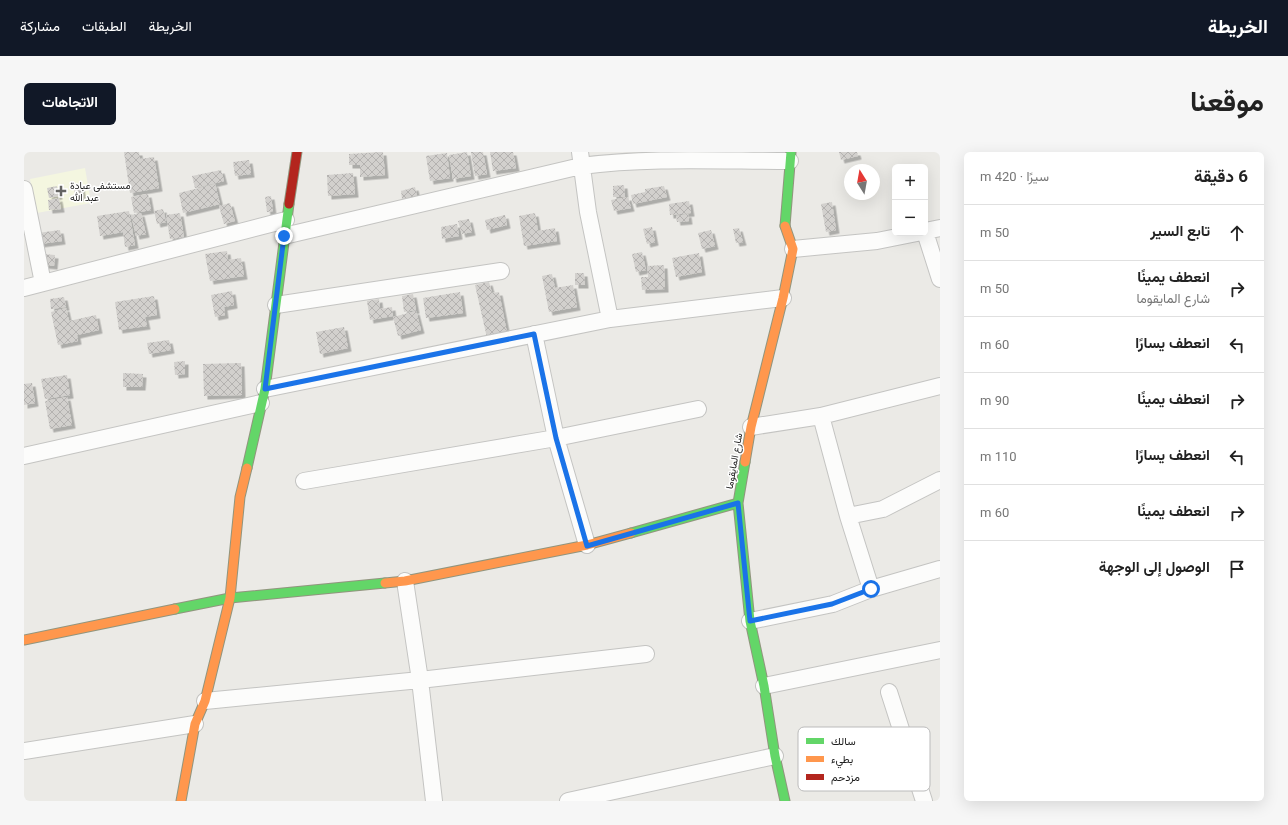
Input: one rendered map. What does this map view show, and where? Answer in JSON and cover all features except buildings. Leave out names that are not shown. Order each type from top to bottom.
[{"type":"street","points":[[181,801],[196,724],[205,701],[230,598],[240,496],[263,396],[286,220],[298,152]]},
{"type":"street","points":[[284,236],[580,159],[612,162],[791,157],[784,224],[793,249],[877,241],[902,236]]},
{"type":"street","points":[[580,159],[588,212],[610,319]]},
{"type":"street","points":[[24,189],[43,284]]},
{"type":"street","points":[[24,288],[286,220]]},
{"type":"street","points":[[928,231],[940,228]]},
{"type":"street","points":[[926,236],[940,279]]},
{"type":"street","name":"شارع المايقوما","points":[[785,801],[775,756],[764,686],[750,621],[738,503],[751,427],[783,298],[793,249]]},
{"type":"street","points":[[276,305],[502,271]]},
{"type":"street","points":[[24,456],[263,396],[534,334],[610,319],[783,298]]},
{"type":"street","points":[[534,334],[556,438],[587,546]]},
{"type":"street","points":[[751,427],[821,416],[940,386]]},
{"type":"street","points":[[304,481],[556,438],[698,409]]},
{"type":"street","points":[[821,416],[848,516],[871,589]]},
{"type":"street","points":[[848,516],[883,509],[940,480]]},
{"type":"street","points":[[24,640],[230,598],[405,581],[587,546],[738,503]]},
{"type":"street","points":[[750,621],[832,604],[871,589],[940,569]]},
{"type":"street","points":[[405,581],[420,680],[434,801]]},
{"type":"street","points":[[764,686],[940,650]]},
{"type":"street","points":[[205,701],[420,680],[646,654]]},
{"type":"street","points":[[889,692],[900,727]]},
{"type":"street","points":[[24,751],[196,724]]},
{"type":"street","points":[[568,801],[775,756]]},
{"type":"street","points":[[921,791],[924,801]]},
{"type":"shaded area","name":"مستشفى عبادة عبد الله","points":[[85,168],[91,203],[37,213],[30,179]]},
{"type":"traffic: fast","points":[[785,226],[791,152]]},
{"type":"traffic: fast","points":[[247,468],[265,389],[289,204]]},
{"type":"traffic: fast","points":[[745,462],[738,503],[750,621],[764,686],[775,756],[785,801]]},
{"type":"traffic: fast","points":[[631,533],[738,503]]},
{"type":"traffic: fast","points":[[175,609],[230,598],[385,583]]},
{"type":"traffic: slow","points":[[745,462],[751,427],[783,298],[793,249],[785,226]]},
{"type":"traffic: slow","points":[[181,801],[195,724],[205,701],[230,598],[240,497],[247,468]]},
{"type":"traffic: slow","points":[[385,583],[405,581],[587,545],[631,533]]},
{"type":"traffic: slow","points":[[24,640],[175,609]]},
{"type":"traffic: jam","points":[[289,204],[297,152]]},
{"type":"place","name":"مستشفى عبادة عبد الله","points":[[61,191]]},
{"type":"route","points":[[284,236],[265,389],[534,334],[556,438],[587,546],[738,503],[750,621],[832,604],[871,589]]}]
